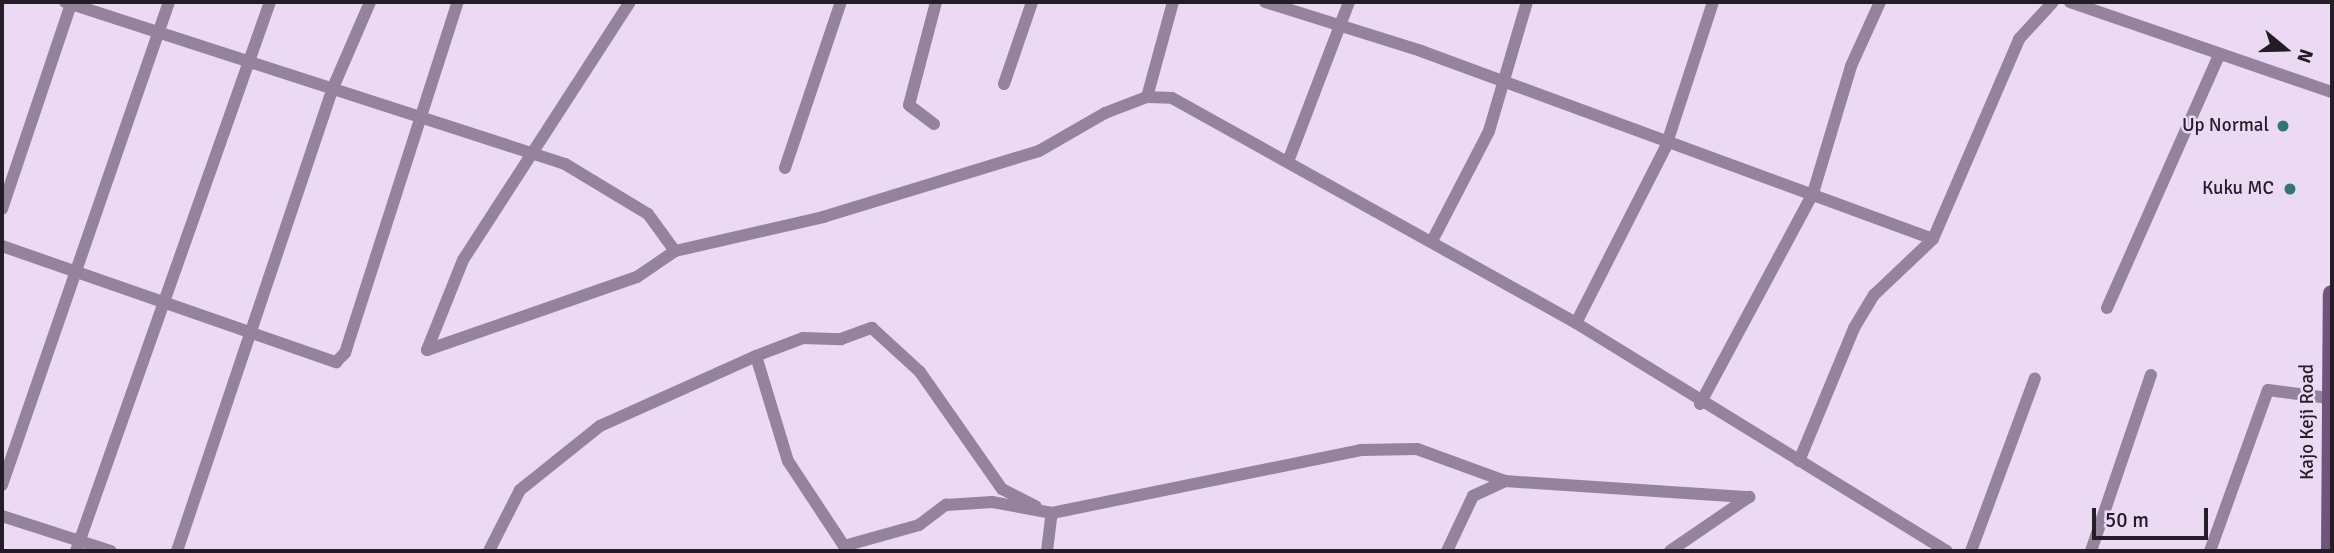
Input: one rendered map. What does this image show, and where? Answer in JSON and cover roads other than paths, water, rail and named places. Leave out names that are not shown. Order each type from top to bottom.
[{"type":"main road","name":"Kajo Keji Road","points":[[2330,551],[2328,398],[2332,294]]},
{"type":"street","points":[[2,485],[169,2]]},
{"type":"street","points":[[78,546],[270,2]]},
{"type":"street","points":[[177,551],[332,90],[370,2]]},
{"type":"street","points":[[2,246],[165,299],[329,362],[340,359],[458,2]]},
{"type":"street","points":[[630,2],[463,260],[427,351],[637,277],[675,251],[823,217],[1039,151],[1147,97],[1191,105],[1289,159],[1576,323],[1700,404],[1947,551]]},
{"type":"street","points":[[785,167],[841,2]]},
{"type":"street","points":[[934,124],[909,106],[936,2]]},
{"type":"street","points":[[1004,84],[1032,2]]},
{"type":"street","points":[[1147,97],[1173,2]]},
{"type":"street","points":[[1265,2],[1502,80],[1666,146],[1813,192],[1933,239]]},
{"type":"street","points":[[1289,159],[1349,2]]},
{"type":"street","points":[[1432,241],[1489,131],[1527,2]]},
{"type":"street","points":[[1576,323],[1666,146],[1713,2]]},
{"type":"street","points":[[1700,404],[1813,192],[1851,66],[1880,2]]},
{"type":"street","points":[[1799,461],[1854,328],[1874,295],[1933,239],[2019,39],[2053,2]]},
{"type":"street","points":[[2070,2],[2332,93]]},
{"type":"street","points":[[2,209],[68,3],[248,64],[422,117],[530,158],[565,164],[622,194],[648,214],[675,251]]},
{"type":"street","points":[[2107,308],[2219,55]]},
{"type":"street","points":[[489,551],[520,490],[600,426],[756,356],[803,338],[841,339],[872,328],[920,372],[1002,489],[1052,513]]},
{"type":"street","points":[[756,356],[788,461],[845,549],[919,525],[946,505],[992,502],[1052,513],[1361,450],[1416,449],[1505,481],[1749,497],[1670,551]]},
{"type":"street","points":[[2091,551],[2151,375]]},
{"type":"street","points":[[1971,551],[2035,378]]},
{"type":"street","points":[[2210,551],[2269,390],[2328,398]]},
{"type":"street","points":[[1447,551],[1473,496],[1505,481]]},
{"type":"street","points":[[1047,551],[1052,513]]},
{"type":"street","points":[[2,516],[78,546],[111,551]]},
{"type":"place","name":"Up Normal","points":[[2283,126]]},
{"type":"place","name":"Kuku MC","points":[[2290,189]]}]
